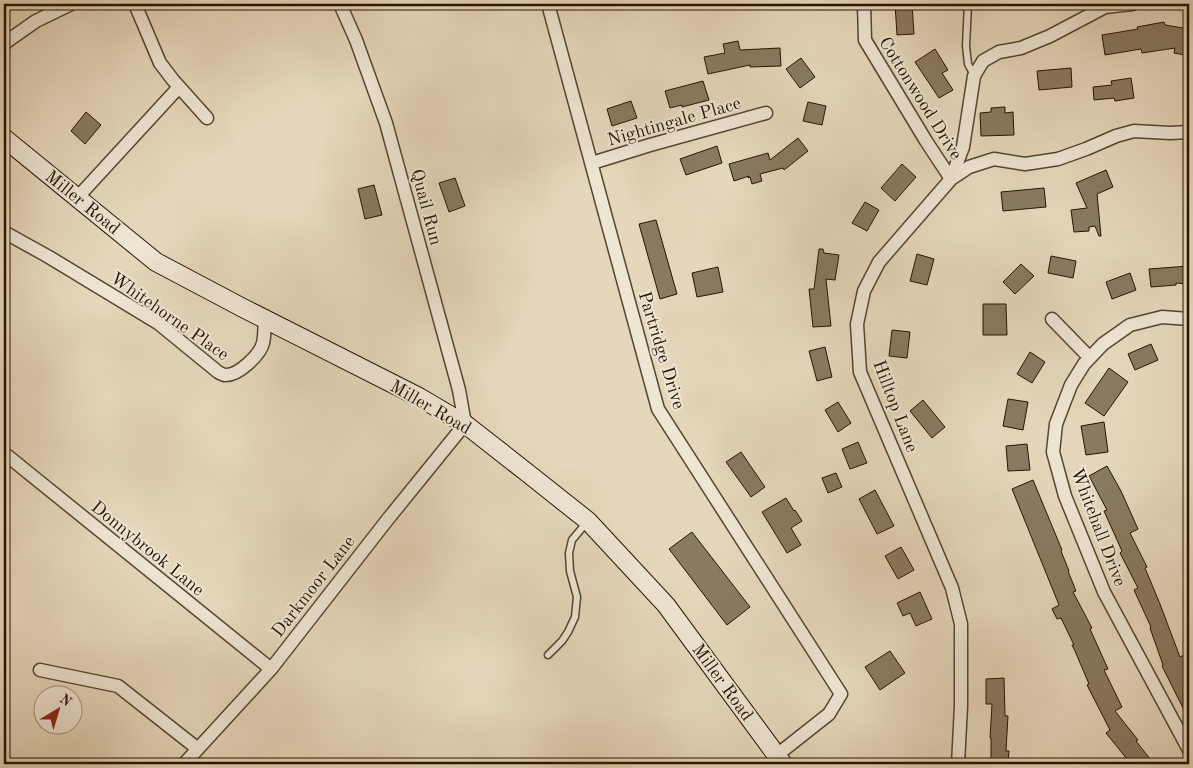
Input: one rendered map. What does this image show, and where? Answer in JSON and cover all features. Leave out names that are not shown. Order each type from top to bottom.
[{"type":"street","points":[[4,45],[36,21],[71,4]]},
{"type":"street","points":[[135,4],[160,63],[207,118]]},
{"type":"street","name":"Quail Run","points":[[340,4],[356,40],[386,123],[459,390],[465,424]]},
{"type":"street","name":"Partridge Drive","points":[[548,4],[658,410],[841,694],[829,714],[780,760]]},
{"type":"street","name":"Cottonwood Drive","points":[[864,4],[865,40],[951,179]]},
{"type":"street","points":[[951,179],[963,147],[974,76],[983,61],[999,52],[1021,48],[1050,36],[1105,7],[1132,4]]},
{"type":"street","points":[[77,198],[179,87]]},
{"type":"street","name":"Nightingale Place","points":[[592,163],[766,113]]},
{"type":"street","name":"Hilltop Lane","points":[[958,764],[962,706],[961,624],[952,588],[860,372],[857,324],[864,291],[879,262],[951,179],[969,167],[994,159],[1025,164],[1058,159],[1116,136],[1134,131],[1189,132]]},
{"type":"street","name":"Miller Road","points":[[4,138],[156,262],[411,393],[465,424],[525,470],[588,522],[666,605],[780,760]]},
{"type":"street","name":"Whitehorne Place","points":[[4,232],[49,256],[158,323],[218,372],[226,375],[240,370],[254,358],[263,344],[266,319]]},
{"type":"street","name":"Whitehall Drive","points":[[1189,319],[1162,317],[1130,325],[1102,344],[1084,364],[1071,384],[1056,424],[1053,452],[1065,496],[1104,592],[1189,750]]},
{"type":"street","points":[[1052,319],[1090,358]]},
{"type":"street","name":"Darkmoor Lane","points":[[184,764],[271,669],[465,424]]},
{"type":"street","name":"Donnybrook Lane","points":[[4,454],[271,669]]},
{"type":"street","points":[[40,670],[118,686],[198,749]]},
{"type":"lane","points":[[968,4],[966,46],[968,64],[974,76]]},
{"type":"lane","points":[[548,655],[562,641],[575,617],[577,597],[570,571],[570,553],[572,540],[588,522]]},
{"type":"building","points":[[895,4],[912,4],[914,34],[897,35]]},
{"type":"building","points":[[1164,22],[1165,25],[1189,29],[1189,47],[1187,47],[1185,55],[1174,53],[1175,48],[1142,53],[1141,49],[1105,55],[1102,35],[1138,29],[1137,27]]},
{"type":"building","points":[[738,41],[740,50],[780,48],[781,66],[750,67],[750,65],[708,74],[704,57],[725,53],[723,44]]},
{"type":"building","points":[[935,49],[948,70],[942,73],[953,90],[939,98],[915,62]]},
{"type":"building","points":[[801,58],[815,77],[800,88],[786,69]]},
{"type":"building","points":[[1071,68],[1072,87],[1039,90],[1037,71]]},
{"type":"building","points":[[1131,78],[1134,98],[1115,101],[1114,98],[1094,100],[1093,87],[1112,85],[1111,81]]},
{"type":"building","points":[[703,81],[709,100],[670,108],[665,91]]},
{"type":"building","points":[[631,101],[637,118],[612,126],[607,109]]},
{"type":"building","points":[[808,102],[826,106],[822,125],[803,121]]},
{"type":"building","points":[[1005,107],[1005,113],[1013,112],[1014,135],[981,136],[980,113],[991,112],[991,108]]},
{"type":"building","points":[[86,112],[101,125],[85,144],[71,131]]},
{"type":"building","points":[[798,138],[808,151],[784,170],[783,168],[760,174],[762,181],[752,184],[750,177],[748,178],[749,176],[734,181],[729,164],[768,153],[770,160]]},
{"type":"building","points":[[717,146],[722,163],[686,175],[680,159]]},
{"type":"building","points":[[902,164],[916,177],[895,201],[881,188]]},
{"type":"building","points":[[1106,170],[1113,187],[1097,194],[1101,236],[1099,236],[1095,226],[1089,227],[1089,231],[1074,232],[1071,210],[1087,208],[1076,183]]},
{"type":"building","points":[[455,178],[465,206],[449,212],[439,183]]},
{"type":"building","points":[[374,185],[382,215],[365,219],[358,189]]},
{"type":"building","points":[[1044,188],[1046,207],[1003,211],[1001,192]]},
{"type":"building","points":[[865,202],[879,210],[867,231],[852,223]]},
{"type":"building","points":[[656,220],[677,294],[660,299],[639,224]]},
{"type":"building","points":[[819,249],[823,249],[824,253],[839,255],[835,280],[826,279],[831,326],[813,327],[809,289],[814,289]]},
{"type":"building","points":[[917,254],[934,259],[927,285],[910,281]]},
{"type":"building","points":[[1051,256],[1076,261],[1073,278],[1048,273]]},
{"type":"building","points":[[1021,264],[1034,276],[1015,294],[1003,282]]},
{"type":"building","points":[[1189,266],[1189,284],[1176,283],[1176,285],[1151,287],[1149,269]]},
{"type":"building","points":[[718,267],[723,292],[697,297],[692,273]]},
{"type":"building","points":[[1130,273],[1136,290],[1112,299],[1106,282]]},
{"type":"building","points":[[983,304],[1006,304],[1007,335],[983,335]]},
{"type":"building","points":[[892,330],[910,332],[907,358],[889,356]]},
{"type":"building","points":[[1151,344],[1158,360],[1135,370],[1128,354]]},
{"type":"building","points":[[825,347],[832,377],[817,381],[809,351]]},
{"type":"building","points":[[1030,352],[1045,362],[1032,383],[1017,374]]},
{"type":"building","points":[[1109,368],[1128,382],[1104,416],[1085,403]]},
{"type":"building","points":[[1008,399],[1028,402],[1023,430],[1003,426]]},
{"type":"building","points":[[923,400],[945,427],[932,438],[910,411]]},
{"type":"building","points":[[838,402],[851,423],[838,432],[825,410]]},
{"type":"building","points":[[1104,422],[1108,452],[1086,455],[1081,426]]},
{"type":"building","points":[[858,442],[867,463],[850,469],[842,449]]},
{"type":"building","points":[[1027,444],[1030,470],[1008,471],[1006,446]]},
{"type":"building","points":[[741,452],[765,487],[751,497],[726,462]]},
{"type":"building","points":[[1107,466],[1121,491],[1138,529],[1130,533],[1147,567],[1145,568],[1180,657],[1184,655],[1189,666],[1189,720],[1162,666],[1151,627],[1134,590],[1138,588],[1120,553],[1122,551],[1104,511],[1107,510],[1089,476]]},
{"type":"building","points":[[836,473],[842,487],[828,493],[822,478]]},
{"type":"building","points":[[1033,480],[1062,550],[1076,591],[1073,592],[1092,628],[1090,629],[1108,669],[1104,670],[1122,707],[1115,711],[1154,764],[1131,764],[1106,733],[1110,730],[1087,685],[1089,684],[1072,645],[1074,645],[1061,618],[1057,619],[1052,609],[1059,605],[1012,489]]},
{"type":"building","points":[[875,490],[894,526],[877,534],[859,499]]},
{"type":"building","points":[[786,498],[802,521],[791,528],[801,545],[787,553],[762,512]]},
{"type":"building","points":[[692,532],[750,607],[727,625],[669,549]]},
{"type":"building","points":[[901,547],[914,570],[898,579],[885,556]]},
{"type":"building","points":[[920,592],[932,619],[916,626],[910,613],[903,616],[897,603]]},
{"type":"building","points":[[890,651],[905,673],[880,690],[865,667]]},
{"type":"building","points":[[1004,678],[1005,716],[1008,716],[1006,751],[1009,751],[1008,764],[991,764],[992,704],[986,704],[986,679]]}]
